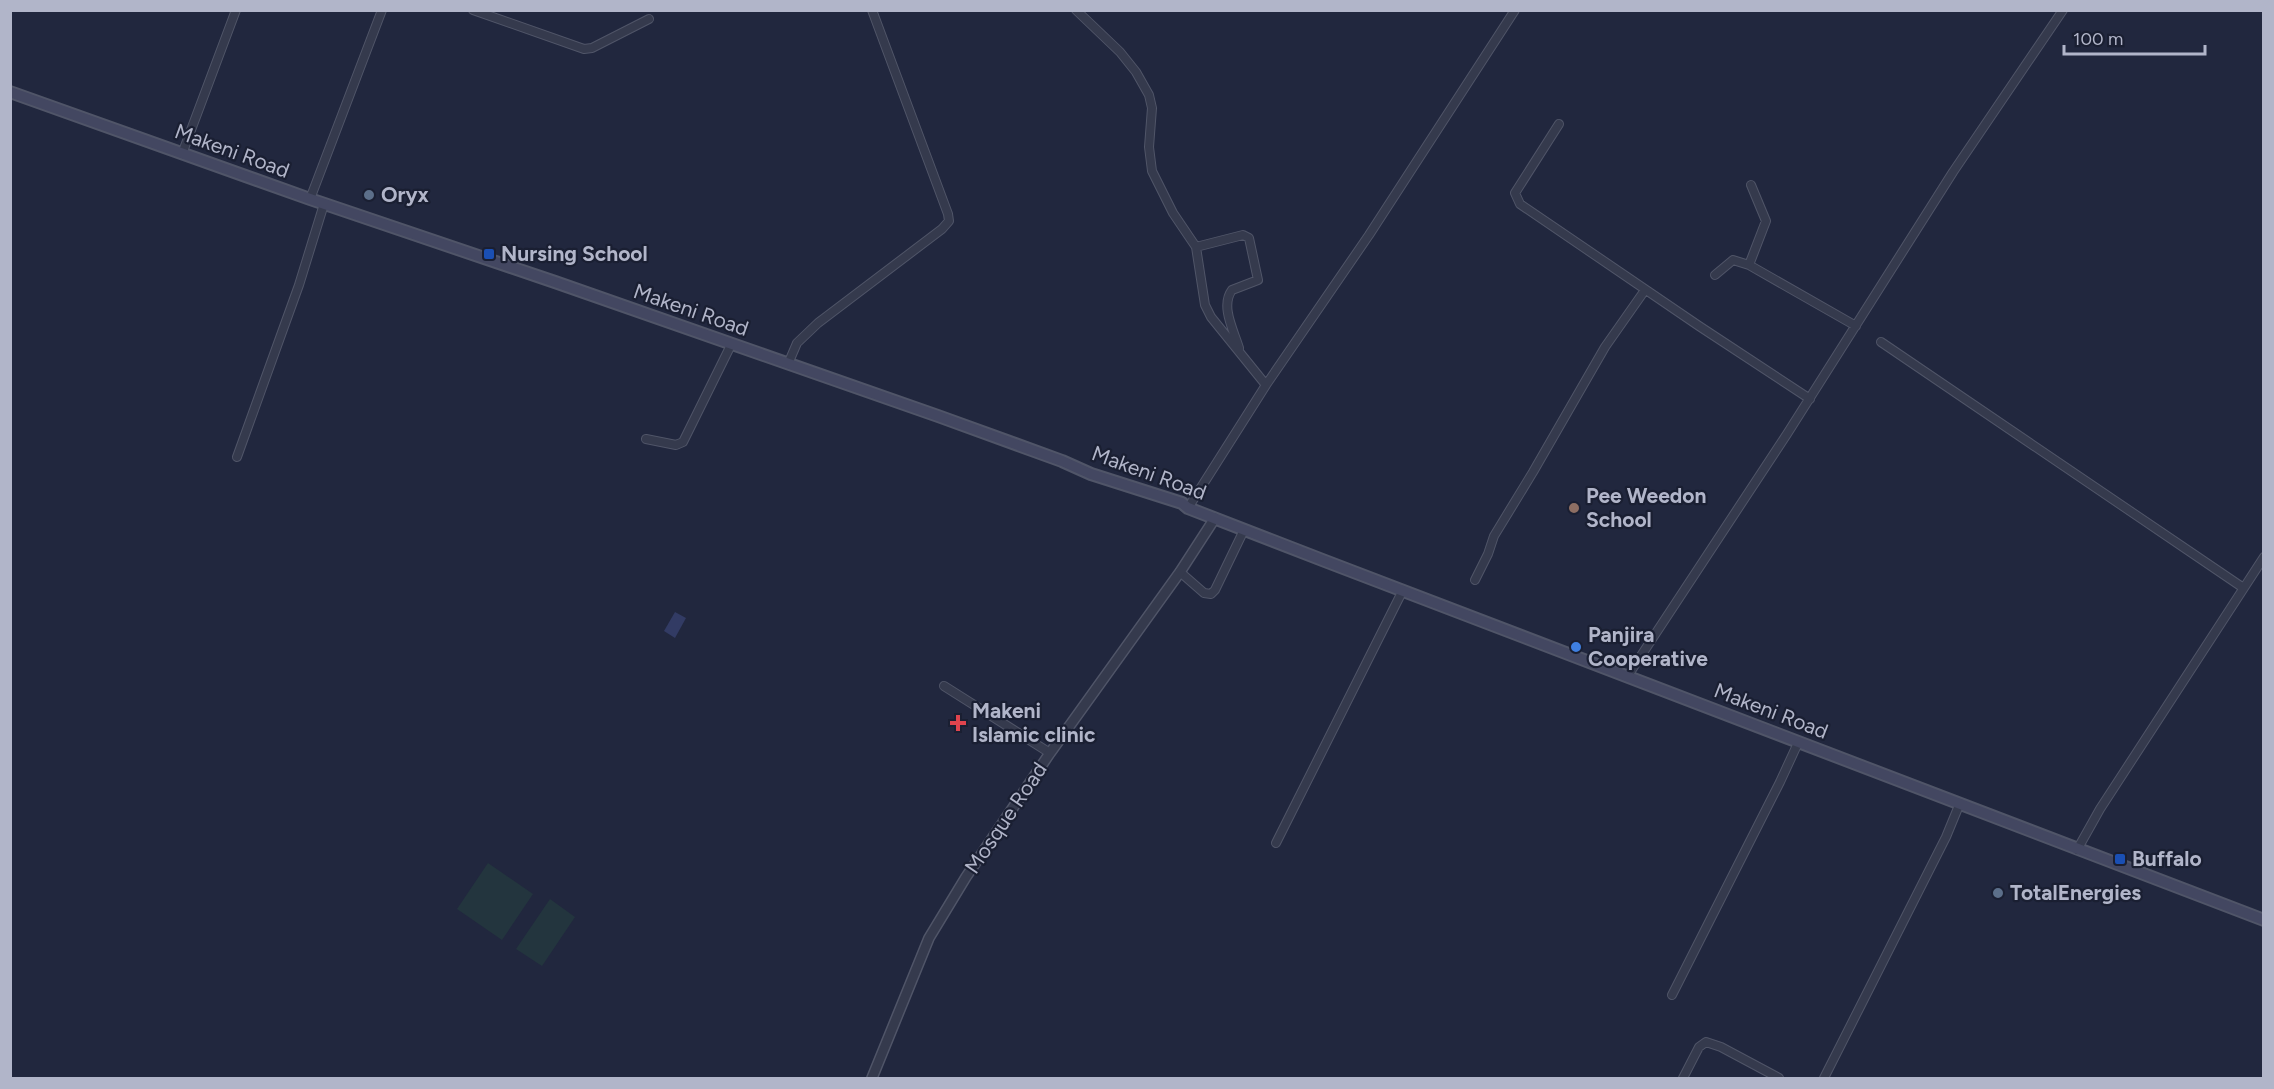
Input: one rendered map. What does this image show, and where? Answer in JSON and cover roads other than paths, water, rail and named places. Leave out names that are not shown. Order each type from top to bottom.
[{"type":"main road","name":"Makeni Road","points":[[10,92],[324,204],[949,420],[1062,461],[1091,474],[1182,503],[1188,508],[1244,530],[2264,920]]},
{"type":"street","points":[[182,154],[236,10]]},
{"type":"street","points":[[310,199],[382,10]]},
{"type":"street","points":[[473,10],[584,48],[592,48],[649,19]]},
{"type":"street","points":[[788,364],[797,343],[818,323],[942,230],[949,221],[872,10]]},
{"type":"street","points":[[1076,10],[1120,52],[1144,83],[1152,108],[1149,147],[1152,171],[1173,213],[1196,247],[1206,305],[1211,317],[1266,385]]},
{"type":"street","points":[[1188,508],[1266,385],[1369,235],[1515,10]]},
{"type":"street","points":[[1627,677],[1810,399],[1953,172],[2063,10]]},
{"type":"street","points":[[1559,124],[1515,193],[1515,198],[1520,204],[1810,399]]},
{"type":"street","points":[[1749,265],[1766,221],[1751,185]]},
{"type":"street","points":[[237,457],[299,285],[324,204]]},
{"type":"street","points":[[1196,247],[1242,235],[1249,238],[1258,280],[1232,290],[1229,293],[1227,309],[1240,352]]},
{"type":"street","points":[[1715,274],[1733,260],[1749,265],[1856,326]]},
{"type":"street","points":[[1475,580],[1494,536],[1605,347],[1645,290]]},
{"type":"street","points":[[1881,342],[2242,587]]},
{"type":"street","points":[[646,439],[676,445],[683,442],[731,345]]},
{"type":"street","name":"Mosque Road","points":[[872,1078],[929,938],[966,877],[1050,753],[1180,572],[1215,518]]},
{"type":"street","points":[[1180,572],[1204,593],[1211,594],[1244,530]]},
{"type":"street","points":[[2077,850],[2100,809],[2242,587],[2264,557]]},
{"type":"street","points":[[1276,843],[1403,590]]},
{"type":"street","points":[[944,686],[1050,753]]},
{"type":"street","points":[[1672,995],[1798,742]]},
{"type":"street","points":[[1824,1078],[1946,837],[1960,803]]},
{"type":"street","points":[[1683,1078],[1699,1047],[1707,1042],[1779,1078]]},
{"type":"water","points":[[675,612],[686,618],[675,638],[664,631]]},
{"type":"place","name":"Oryx","points":[[369,195]]},
{"type":"place","name":"Nursing School","points":[[489,254]]},
{"type":"place","name":"Pee Weedon School","points":[[1574,508]]},
{"type":"place","name":"Panjira Cooperative","points":[[1576,647]]},
{"type":"place","name":"Makeni Islamic clinic","points":[[958,723]]},
{"type":"place","name":"Buffalo","points":[[2120,859]]},
{"type":"place","name":"TotalEnergies","points":[[1998,893]]}]
